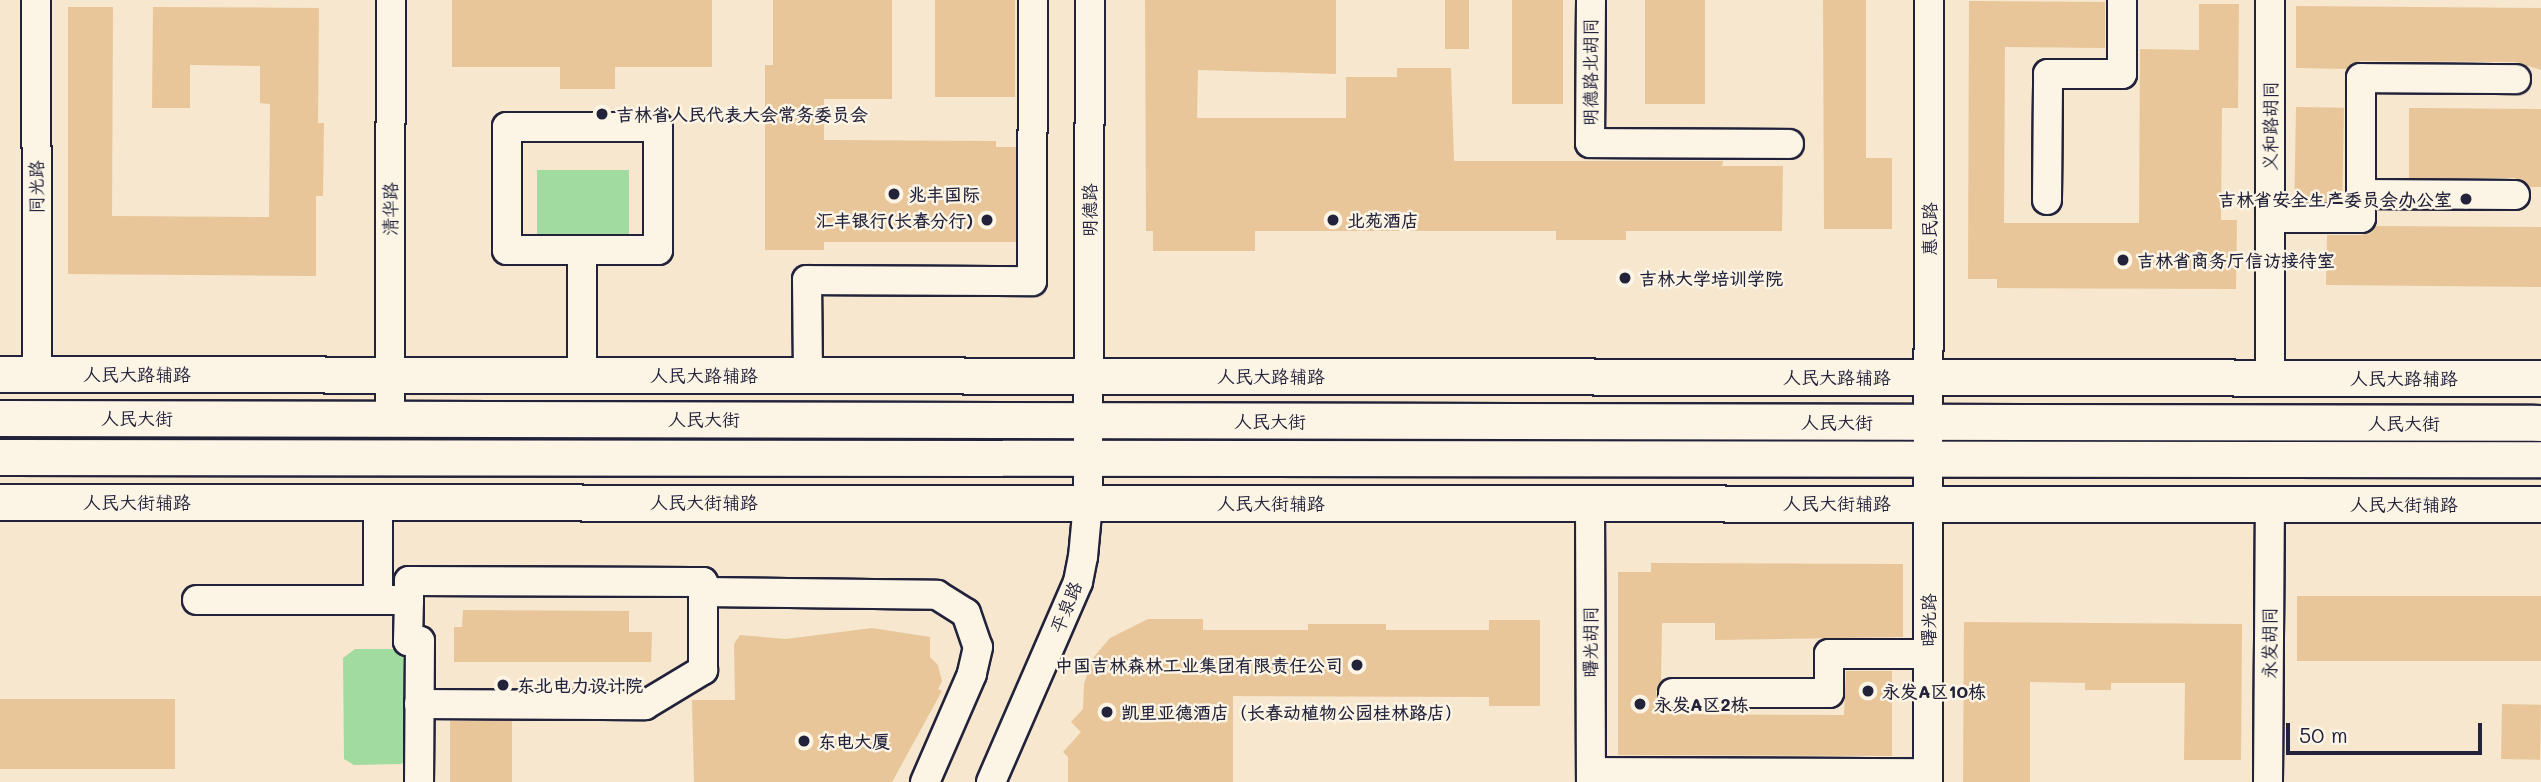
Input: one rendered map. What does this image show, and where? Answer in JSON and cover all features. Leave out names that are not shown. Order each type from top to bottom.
[{"type":"main road","name":"人民大路辅路","points":[[0,374],[2541,378]]},
{"type":"main road","name":"人民大街","points":[[0,418],[2541,423]]},
{"type":"main road","name":"人民大街","points":[[0,457],[2541,459]]},
{"type":"main road","name":"人民大街辅路","points":[[0,502],[2541,504]]},
{"type":"street","name":"同光路","points":[[36,0],[37,374]]},
{"type":"street","name":"清华路","points":[[390,419],[391,0]]},
{"type":"street","points":[[808,375],[807,280],[1032,281],[1033,0]]},
{"type":"street","name":"明德路","points":[[1088,420],[1090,0]]},
{"type":"street","name":"明德路北胡同","points":[[1591,0],[1590,143],[1789,144]]},
{"type":"street","name":"惠民路","points":[[1928,458],[1929,0]]},
{"type":"street","points":[[2047,200],[2048,74],[2122,74],[2122,0]]},
{"type":"street","name":"义和路胡同","points":[[2270,0],[2270,378]]},
{"type":"street","points":[[2270,218],[2361,218],[2361,78],[2516,79]]},
{"type":"street","points":[[507,127],[658,127],[658,250],[582,250],[507,250],[507,127]]},
{"type":"street","points":[[2361,194],[2515,195]]},
{"type":"street","points":[[582,250],[582,374]]},
{"type":"street","name":"平泉路","points":[[990,782],[1078,582],[1088,503],[1088,420]]},
{"type":"street","name":"曙光路","points":[[1928,458],[1928,778]]},
{"type":"street","points":[[378,600],[379,502]]},
{"type":"street","name":"曙光胡同","points":[[1590,503],[1591,777]]},
{"type":"street","name":"永发胡同","points":[[2268,782],[2270,504]]},
{"type":"street","points":[[419,705],[645,705],[703,670],[703,582],[408,581],[408,641],[420,641],[419,705],[419,782]]},
{"type":"street","points":[[703,592],[908,592],[937,595],[958,605],[973,623],[976,659],[925,782]]},
{"type":"street","points":[[197,600],[409,600]]},
{"type":"street","points":[[1673,693],[1829,693],[1829,654],[1928,654]]},
{"type":"street","points":[[1591,777],[1928,778]]},
{"type":"green space","points":[[537,170],[629,170],[629,237],[537,237]]},
{"type":"green space","points":[[355,649],[398,649],[409,655],[406,761],[401,764],[354,765],[344,759],[343,658]]},
{"type":"building","points":[[452,0],[712,0],[712,67],[615,67],[615,89],[560,89],[560,67],[452,67]]},
{"type":"building","name":"兆丰国际","points":[[773,0],[892,0],[892,99],[824,99],[824,140],[996,141],[996,147],[1016,147],[1016,242],[824,242],[824,250],[765,250],[765,65],[773,65]]},
{"type":"building","points":[[935,0],[1015,0],[1015,97],[935,97]]},
{"type":"building","points":[[1145,0],[1336,0],[1336,74],[1198,70],[1197,118],[1346,118],[1346,77],[1397,77],[1397,68],[1451,68],[1454,161],[1723,161],[1722,166],[1783,166],[1782,231],[1626,231],[1626,240],[1556,240],[1556,231],[1255,231],[1255,251],[1153,251],[1153,231],[1146,231]]},
{"type":"building","points":[[1445,0],[1469,0],[1469,49],[1445,49]]},
{"type":"building","points":[[1512,0],[1563,0],[1563,104],[1512,104]]},
{"type":"building","points":[[1645,0],[1705,0],[1705,104],[1645,104]]},
{"type":"building","points":[[1823,0],[1866,0],[1866,158],[1892,158],[1892,229],[1824,229]]},
{"type":"building","points":[[1969,1],[2105,2],[2105,48],[2005,47],[2004,223],[2139,223],[2140,49],[2199,50],[2199,4],[2239,4],[2238,108],[2222,108],[2221,220],[2237,220],[2236,289],[1997,288],[1997,279],[1968,279]]},
{"type":"building","points":[[2296,6],[2541,8],[2541,70],[2516,62],[2361,61],[2348,69],[2296,68]]},
{"type":"building","points":[[68,7],[113,7],[112,216],[269,217],[270,104],[260,103],[260,66],[190,65],[190,108],[152,108],[153,7],[319,8],[318,123],[324,123],[323,196],[316,196],[316,276],[68,274]]},
{"type":"building","points":[[2296,107],[2344,108],[2342,202],[2294,201]]},
{"type":"building","points":[[2409,108],[2541,109],[2541,187],[2530,187],[2515,178],[2409,178]]},
{"type":"building","points":[[2375,226],[2541,227],[2541,287],[2326,285],[2327,235],[2362,235]]},
{"type":"building","points":[[1651,563],[1903,564],[1903,637],[1715,640],[1715,623],[1662,623],[1661,682],[1656,692],[1661,714],[1844,715],[1846,671],[1892,671],[1892,756],[1618,755],[1618,572],[1651,572]]},
{"type":"building","points":[[2297,596],[2541,596],[2541,661],[2297,661]]},
{"type":"building","points":[[463,610],[629,611],[629,632],[652,632],[651,662],[454,662],[454,627],[462,627]]},
{"type":"building","points":[[1148,619],[1203,619],[1203,630],[1308,630],[1308,624],[1386,624],[1386,630],[1489,630],[1489,620],[1540,620],[1540,706],[1489,706],[1489,697],[1233,696],[1233,782],[1068,782],[1068,757],[1063,752],[1081,732],[1071,722],[1083,709],[1084,684],[1093,658],[1110,638]]},
{"type":"building","points":[[1964,622],[2242,624],[2241,760],[2184,760],[2185,683],[2111,683],[2111,690],[2085,690],[2085,683],[2030,682],[2030,782],[1963,782]]},
{"type":"building","name":"东电大厦","points":[[872,628],[930,637],[930,657],[938,665],[942,681],[938,689],[942,691],[892,782],[694,782],[692,700],[735,700],[734,644],[740,635],[786,639]]},
{"type":"building","points":[[0,699],[175,699],[175,769],[0,769]]},
{"type":"building","points":[[2502,704],[2541,705],[2540,760],[2501,759]]},
{"type":"building","points":[[450,721],[512,721],[512,782],[450,782]]},
{"type":"place","name":"吉林省人民代表大会常务委员会","points":[[602,114]]},
{"type":"place","name":"兆丰国际","points":[[894,194]]},
{"type":"place","name":"吉林省安全生产委员会办公室","points":[[2466,199]]},
{"type":"place","name":"汇丰银行(长春分行)","points":[[987,220]]},
{"type":"place","name":"北苑酒店","points":[[1333,220]]},
{"type":"place","name":"吉林省商务厅信访接待室","points":[[2123,260]]},
{"type":"place","name":"吉林大学培训学院","points":[[1625,278]]},
{"type":"place","name":"中国吉林森林工业集团有限责任公司","points":[[1357,665]]},
{"type":"place","name":"东北电力设计院","points":[[503,685]]},
{"type":"place","name":"永发A区10栋","points":[[1868,691]]},
{"type":"place","name":"永发A区2栋","points":[[1640,704]]},
{"type":"place","name":"凯里亚德酒店（长春动植物公园桂林路店）","points":[[1107,712]]},
{"type":"place","name":"东电大厦","points":[[804,741]]}]
